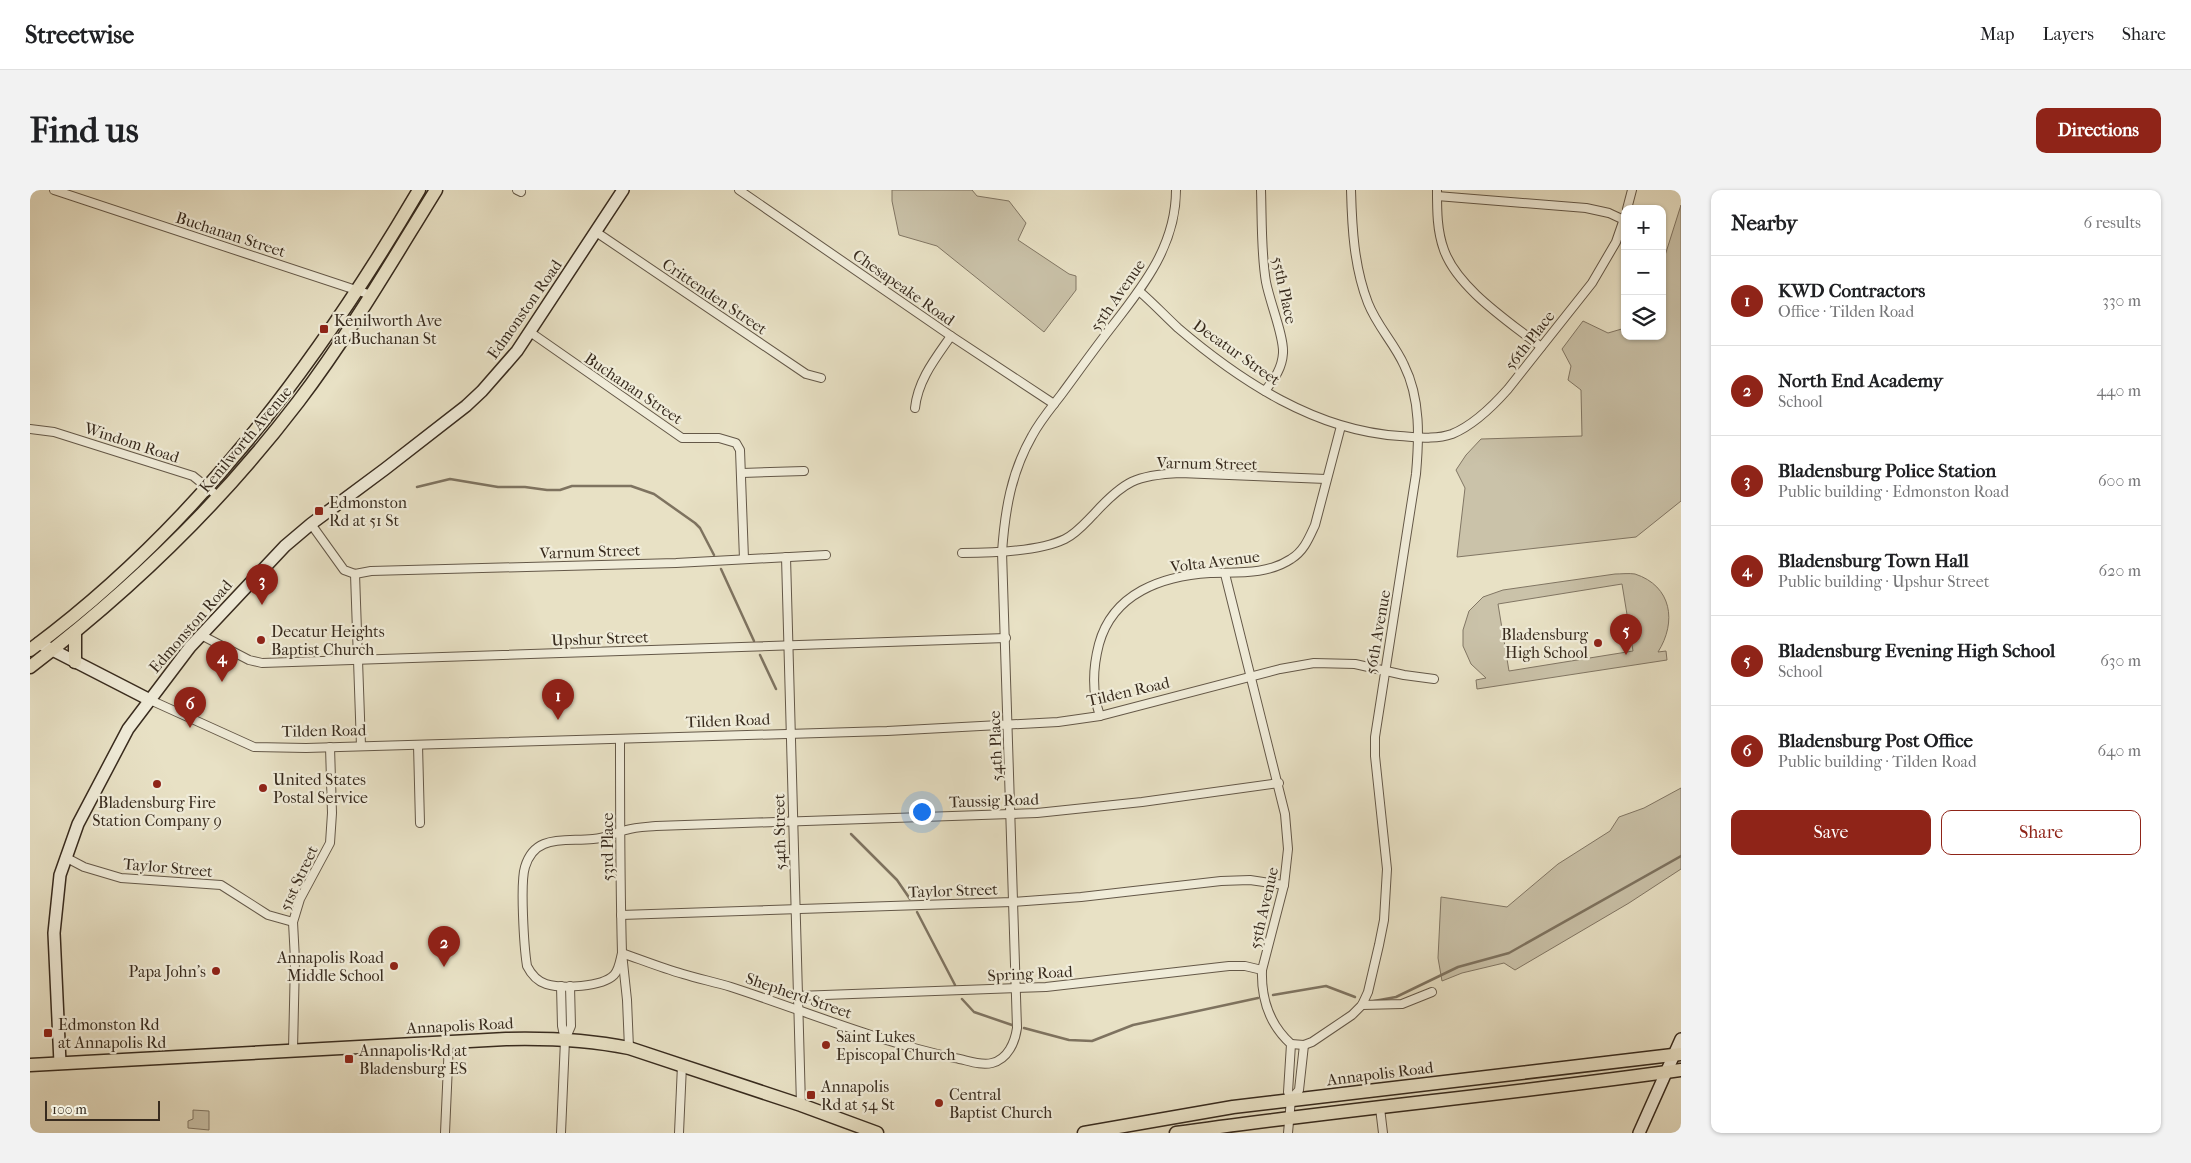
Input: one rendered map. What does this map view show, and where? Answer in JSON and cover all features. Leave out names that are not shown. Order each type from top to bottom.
[{"type":"main road","name":"Kenilworth Avenue","points":[[33,644],[134,563],[208,487],[290,388],[357,290],[419,190]]},
{"type":"main road","name":"Kenilworth Avenue","points":[[30,667],[75,632],[167,551],[219,497],[298,401],[371,295],[436,190]]},
{"type":"main road","points":[[75,632],[75,662]]},
{"type":"main road","name":"Annapolis Road","points":[[30,1065],[534,1038],[565,1040],[610,1044],[628,1048],[801,1105],[876,1133]]},
{"type":"main road","name":"Annapolis Road","points":[[1084,1133],[1217,1109],[1678,1054]]},
{"type":"main road","name":"Annapolis Road","points":[[1176,1133],[1289,1117],[1380,1108],[1681,1070]]},
{"type":"street","name":"Buchanan Street","points":[[54,190],[70,192],[371,295]]},
{"type":"street","name":"Edmonston Road","points":[[60,1063],[54,928],[57,893],[65,858],[78,824],[113,753],[148,700],[202,635],[274,557],[311,524],[385,470],[466,406],[503,368],[530,332],[623,190]]},
{"type":"street","name":"Chesapeake Road","points":[[740,190],[951,336],[1054,404]]},
{"type":"street","name":"55th Avenue","points":[[1054,404],[1140,291],[1166,244],[1171,229],[1176,190]]},
{"type":"street","name":"55th Place","points":[[1261,190],[1266,280],[1271,308],[1283,342],[1280,369],[1265,391]]},
{"type":"street","name":"56th Avenue","points":[[1304,1045],[1343,1022],[1362,1005],[1374,970],[1384,920],[1387,869],[1375,756],[1375,737],[1413,497],[1417,437],[1415,402],[1411,382],[1400,358],[1375,319],[1359,274],[1355,251],[1351,190]]},
{"type":"street","points":[[1628,205],[1632,190]]},
{"type":"street","points":[[1541,346],[1474,291],[1450,264],[1440,238],[1437,193],[1586,208],[1621,217]]},
{"type":"street","name":"56th Place","points":[[1417,437],[1443,436],[1469,425],[1498,401],[1592,283],[1616,242],[1621,227]]},
{"type":"street","name":"Crittenden Street","points":[[596,232],[806,374],[820,378]]},
{"type":"street","name":"Decatur Street","points":[[1140,291],[1177,327],[1207,351],[1265,391],[1341,426],[1392,436],[1417,437]]},
{"type":"street","name":"Buchanan Street","points":[[530,332],[682,438],[719,438],[736,443],[740,450],[741,470]]},
{"type":"street","points":[[915,408],[917,392],[926,371],[951,336]]},
{"type":"street","name":"54th Place","points":[[968,1060],[982,1064],[994,1062],[1002,1058],[1014,1042],[1017,1028],[1002,552],[1008,498],[1014,476],[1032,436],[1054,404]]},
{"type":"street","name":"Volta Avenue","points":[[1100,716],[1095,698],[1094,671],[1100,639],[1113,613],[1135,594],[1160,581],[1196,574],[1224,574],[1265,570],[1293,558],[1309,539],[1341,426]]},
{"type":"street","name":"Windom Road","points":[[30,429],[61,434],[185,473],[193,476],[219,497]]},
{"type":"street","points":[[744,559],[741,470],[804,471]]},
{"type":"street","name":"Varnum Street","points":[[962,553],[1002,552],[1065,539],[1077,532],[1117,491],[1139,478],[1157,474],[1180,473],[1326,479]]},
{"type":"street","points":[[311,524],[344,570],[355,574],[361,746]]},
{"type":"street","name":"Varnum Street","points":[[355,574],[371,571],[786,558],[826,555]]},
{"type":"street","name":"54th Street","points":[[786,558],[801,1105]]},
{"type":"street","name":"55th Avenue","points":[[1224,574],[1286,814],[1287,866],[1284,885],[1262,970],[1262,983],[1265,1004],[1276,1028],[1291,1044]]},
{"type":"street","name":"Upshur Street","points":[[202,635],[255,662],[1006,638]]},
{"type":"street","name":"Tilden Road","points":[[33,644],[52,650],[148,700],[254,746],[330,747],[620,740],[1008,726],[1100,716],[1250,676],[1314,663],[1355,664],[1434,679]]},
{"type":"street","name":"53rd Place","points":[[620,740],[621,915],[622,953],[627,1000],[628,1048]]},
{"type":"street","points":[[418,745],[420,823]]},
{"type":"street","name":"51st Street","points":[[293,1050],[295,978],[293,922],[300,899],[330,842],[332,814],[330,747]]},
{"type":"street","name":"Taussig Road","points":[[620,832],[656,826],[1011,814],[1117,805],[1279,782]]},
{"type":"street","name":"53rd Place","points":[[620,832],[594,839],[555,841],[544,844],[534,850],[527,859],[523,880],[527,966],[531,974],[538,980],[545,984],[561,986],[596,984],[609,978],[617,970],[622,953]]},
{"type":"street","name":"Taylor Street","points":[[65,858],[84,867],[121,878],[221,885],[268,916],[293,922]]},
{"type":"street","name":"Taylor Street","points":[[621,915],[1012,902],[1081,897],[1221,881],[1250,880],[1284,885]]},
{"type":"street","name":"Shepherd Street","points":[[622,953],[903,1044],[968,1060]]},
{"type":"street","name":"Spring Road","points":[[797,996],[1016,989],[1085,984],[1229,966],[1250,966],[1262,970]]},
{"type":"street","points":[[561,986],[562,1026],[565,1040],[561,1133]]},
{"type":"street","points":[[565,1040],[571,1026],[570,986]]},
{"type":"street","points":[[1362,1005],[1402,1004],[1432,992]]},
{"type":"street","points":[[1639,1133],[1666,1072],[1678,1054],[1681,1039]]},
{"type":"street","points":[[445,1133],[449,1042]]},
{"type":"street","points":[[1288,1133],[1291,1100],[1288,1092],[1291,1044],[1304,1045],[1299,1090],[1291,1100]]},
{"type":"street","points":[[679,1133],[682,1066]]},
{"type":"street","points":[[1380,1108],[1383,1133]]},
{"type":"shaded area","points":[[892,190],[972,190],[977,196],[1009,201],[1026,223],[1018,240],[1069,274],[1076,276],[1076,290],[1044,332],[937,246],[899,235],[892,201]]},
{"type":"shaded area","points":[[1681,205],[1681,501],[1636,537],[1457,557],[1465,488],[1456,470],[1466,455],[1481,439],[1582,436],[1581,390],[1568,380],[1571,366],[1562,349],[1583,321],[1608,333],[1621,329],[1621,340],[1666,340],[1666,252]]},
{"type":"shaded area","points":[[1615,574],[1635,574],[1657,587],[1664,596],[1669,617],[1668,629],[1658,652],[1666,651],[1667,660],[1477,689],[1476,680],[1486,678],[1471,664],[1463,646],[1463,630],[1469,611],[1483,597],[1503,590]],"holes":[[[1622,584],[1633,651],[1509,671],[1498,604]]]},
{"type":"shaded area","points":[[1681,788],[1681,869],[1629,903],[1515,970],[1504,963],[1462,973],[1442,981],[1438,958],[1441,897],[1507,907],[1558,864],[1610,831],[1619,817],[1644,808]]},
{"type":"shaded area","points":[[193,1110],[209,1111],[209,1130],[188,1128],[188,1121],[193,1119]]},
{"type":"waterway","points":[[417,487],[450,479],[498,487],[525,487],[547,490],[560,490],[572,486],[631,486],[654,494],[695,523],[700,528],[714,555]]},
{"type":"waterway","points":[[721,569],[754,641]]},
{"type":"waterway","points":[[760,655],[776,689]]},
{"type":"waterway","points":[[851,834],[897,880],[910,899]]},
{"type":"waterway","points":[[1374,1001],[1396,997],[1458,967],[1509,953],[1681,856]]},
{"type":"waterway","points":[[917,912],[955,985]]},
{"type":"waterway","points":[[1273,995],[1326,986],[1355,997]]},
{"type":"waterway","points":[[1024,1028],[1069,1040],[1092,1041],[1133,1025],[1258,998]]},
{"type":"waterway","points":[[962,999],[974,1012],[1012,1025]]},
{"type":"place","name":"Kenilworth Ave at Buchanan St","points":[[324,329]]},
{"type":"place","name":"Edmonston Rd at 51 St","points":[[319,511]]},
{"type":"place","name":"Bladensburg Police Station","points":[[262,605]]},
{"type":"place","name":"Decatur Heights Baptist Church","points":[[261,640]]},
{"type":"place","name":"Bladensburg High School","points":[[1598,643]]},
{"type":"place","name":"Bladensburg Evening High School","points":[[1626,655]]},
{"type":"place","name":"Bladensburg Town Hall","points":[[222,682]]},
{"type":"place","name":"KWD Contractors","points":[[558,720]]},
{"type":"place","name":"Bladensburg Post Office","points":[[190,728]]},
{"type":"place","name":"Bladensburg Fire Station Company 9","points":[[157,784]]},
{"type":"place","name":"United States Postal Service","points":[[263,788]]},
{"type":"place","name":"Annapolis Road Middle School","points":[[394,966]]},
{"type":"place","name":"North End Academy","points":[[444,967]]},
{"type":"place","name":"Papa John's","points":[[216,971]]},
{"type":"place","name":"Edmonston Rd at Annapolis Rd","points":[[48,1033]]},
{"type":"place","name":"Saint Lukes Episcopal Church","points":[[826,1045]]},
{"type":"place","name":"Annapolis Rd at Bladensburg ES","points":[[349,1059]]},
{"type":"place","name":"Annapolis Rd at 54 St","points":[[811,1095]]},
{"type":"place","name":"Central Baptist Church","points":[[939,1103]]}]
